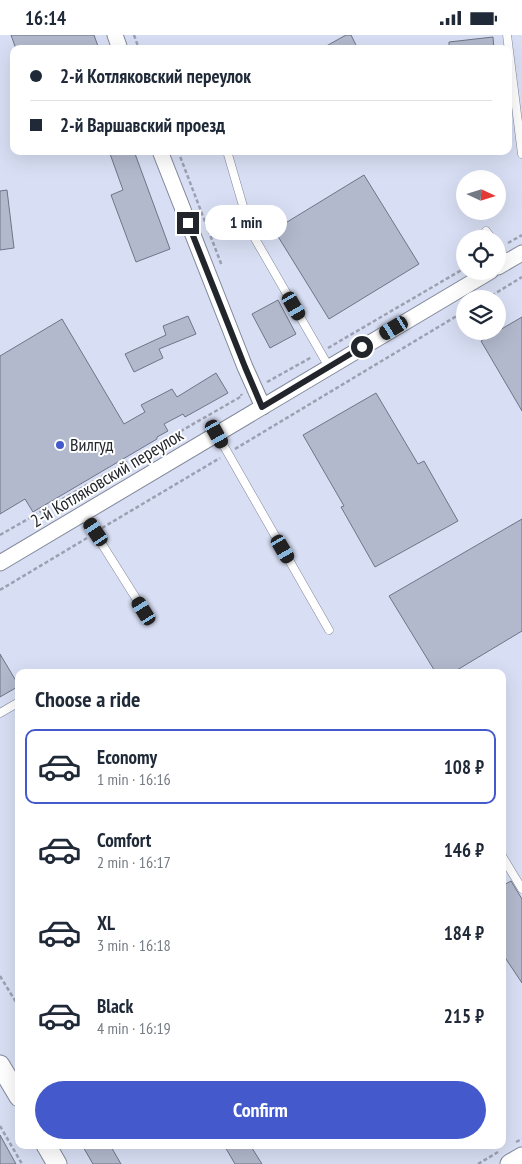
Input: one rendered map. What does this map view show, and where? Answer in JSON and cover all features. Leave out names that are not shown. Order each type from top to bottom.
[{"type":"street","points":[[162,155],[262,407]]},
{"type":"street","points":[[506,263],[522,253]]},
{"type":"street","name":"2-й Котляковский переулок","points":[[0,563],[476,280]]},
{"type":"street","points":[[0,1065],[15,1090]]},
{"type":"street","points":[[49,1149],[58,1164]]},
{"type":"street","points":[[510,1164],[522,1157]]},
{"type":"lane","points":[[512,75],[522,154]]},
{"type":"lane","points":[[228,155],[250,230],[330,367]]},
{"type":"lane","points":[[217,434],[329,630]]},
{"type":"lane","points":[[83,514],[144,611]]},
{"type":"lane","points":[[0,713],[15,704]]},
{"type":"lane","points":[[506,863],[522,889]]},
{"type":"path","points":[[506,243],[522,235]]},
{"type":"path","points":[[266,382],[456,273]]},
{"type":"path","points":[[501,290],[522,277]]},
{"type":"path","points":[[0,535],[242,396],[239,388]]},
{"type":"path","points":[[0,976],[15,1000]]},
{"type":"path","points":[[0,1126],[22,1164]]},
{"type":"building","points":[[11,35],[94,35],[98,45],[15,45]]},
{"type":"building","points":[[346,35],[351,35],[356,45],[328,45]]},
{"type":"building","points":[[493,37],[494,45],[449,45],[449,42]]},
{"type":"building","points":[[110,155],[135,155],[170,249],[136,262],[111,195],[123,190]]},
{"type":"building","points":[[364,175],[419,264],[329,319],[274,230]]},
{"type":"building","points":[[7,190],[14,248],[0,250],[0,191]]},
{"type":"building","points":[[278,300],[296,334],[270,348],[252,314]]},
{"type":"building","points":[[188,316],[196,334],[159,349],[163,358],[134,372],[125,354],[166,335],[163,326]]},
{"type":"building","points":[[522,317],[522,411],[481,341],[506,340],[506,326]]},
{"type":"building","points":[[62,319],[124,424],[145,412],[141,405],[172,389],[177,397],[216,373],[228,393],[185,417],[183,414],[164,424],[168,431],[157,437],[157,439],[33,512],[25,499],[0,514],[0,356]]},
{"type":"building","points":[[376,393],[418,464],[424,461],[458,521],[375,567],[341,507],[344,506],[303,435]]},
{"type":"building","points":[[522,519],[522,631],[459,669],[434,669],[389,596]]},
{"type":"building","points":[[0,654],[15,679],[15,688],[0,697]]},
{"type":"building","points":[[511,881],[522,899],[522,983],[506,959],[506,884]]},
{"type":"building","points":[[0,1135],[16,1164],[0,1164]]},
{"type":"building","points":[[84,1149],[112,1149],[121,1164],[93,1164]]},
{"type":"building","points":[[226,1149],[253,1149],[262,1164],[235,1164]]},
{"type":"place","name":"Вилгуд","points":[[60,445]]},
{"type":"route","points":[[188,223],[262,407],[362,347]]}]
